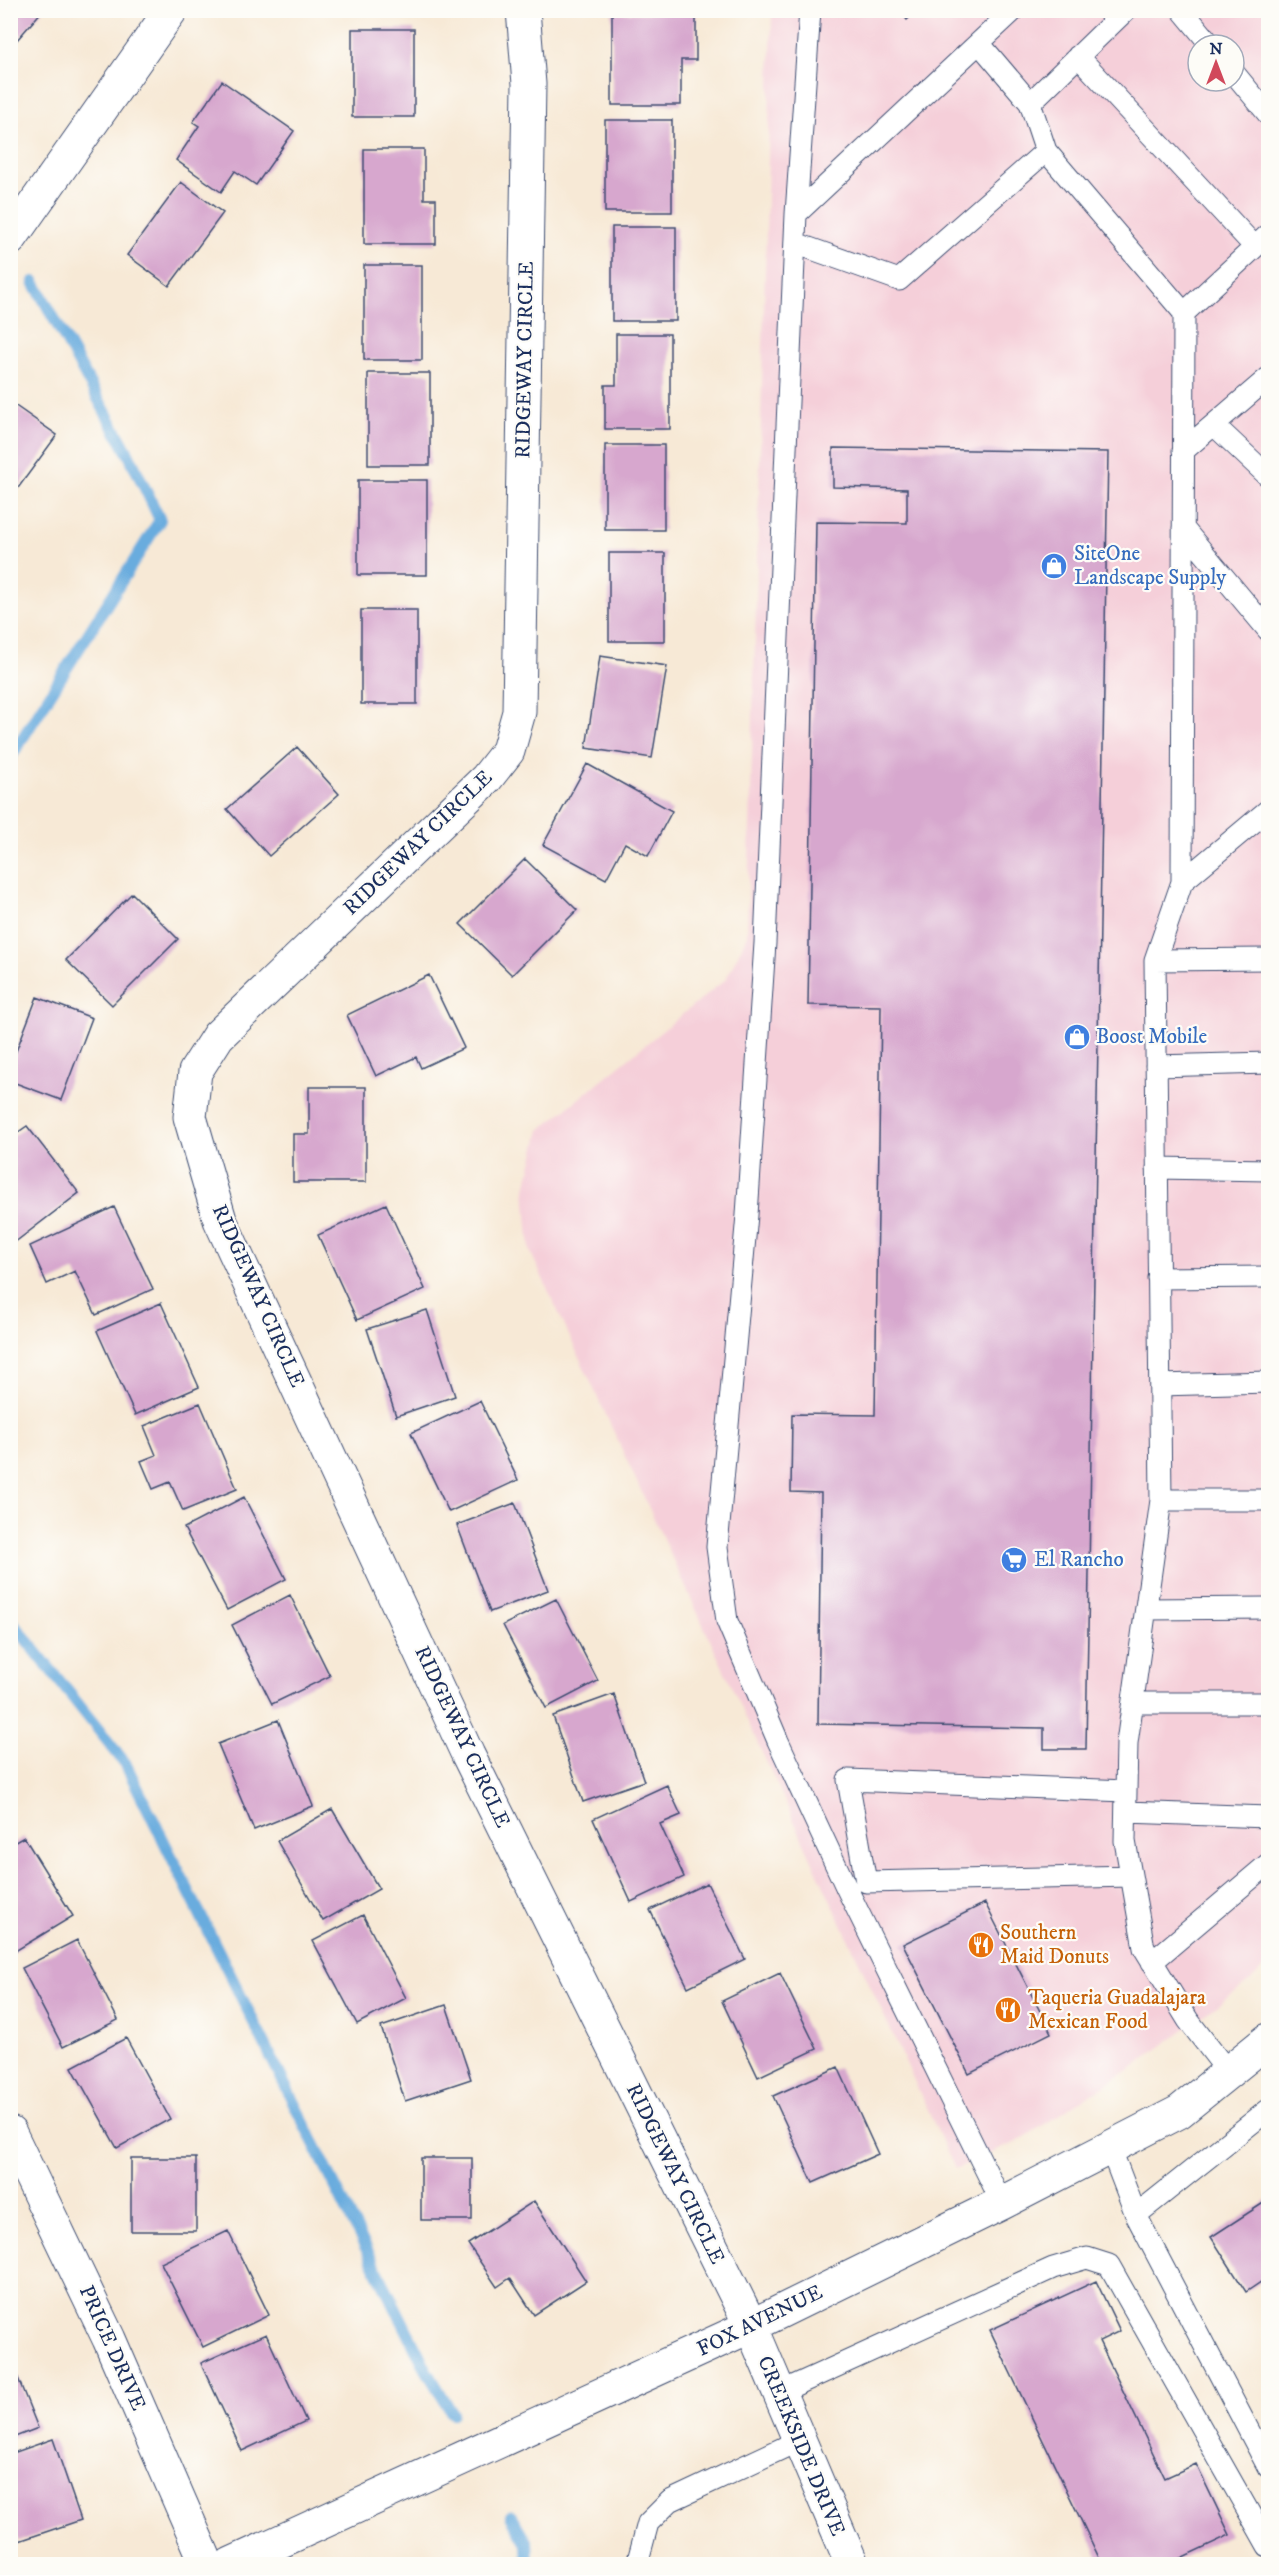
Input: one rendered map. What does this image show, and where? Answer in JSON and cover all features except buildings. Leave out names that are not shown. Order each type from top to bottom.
[{"type":"street","points":[[10,239],[171,10]]},
{"type":"street","name":"RIDGEWAY CIRCLE","points":[[523,10],[529,84],[519,712],[508,751],[486,779],[218,1036],[195,1072],[190,1116],[220,1220],[468,1755],[751,2326]]},
{"type":"street","name":"FOX AVENUE","points":[[231,2565],[751,2326],[1002,2203],[1179,2112],[1269,2040]]},
{"type":"street","name":"PRICE DRIVE","points":[[10,2133],[109,2339],[207,2565]]},
{"type":"street","name":"CREEKSIDE DRIVE","points":[[751,2326],[852,2565]]},
{"type":"lane","points":[[810,10],[796,214],[765,943],[747,1215],[717,1547],[727,1621],[778,1741],[847,1889],[1002,2203]]},
{"type":"lane","points":[[796,214],[1014,10]]},
{"type":"lane","points":[[1030,103],[1126,10]]},
{"type":"lane","points":[[1182,10],[1201,33]]},
{"type":"lane","points":[[979,43],[1030,103],[1046,152],[1184,313],[1182,882],[1155,960],[1161,1500],[1127,1743],[1125,1841],[1144,1948],[1188,2020],[1228,2072]]},
{"type":"lane","points":[[1078,56],[1262,241],[1184,313]]},
{"type":"lane","points":[[1246,87],[1269,114]]},
{"type":"lane","points":[[795,243],[899,280],[1046,152]]},
{"type":"lane","points":[[1183,451],[1269,378]]},
{"type":"lane","points":[[1214,425],[1269,476]]},
{"type":"lane","points":[[1183,528],[1269,630]]},
{"type":"lane","points":[[1182,882],[1269,810]]},
{"type":"lane","points":[[1155,960],[1269,959]]},
{"type":"lane","points":[[1156,1066],[1269,1063]]},
{"type":"lane","points":[[1157,1168],[1269,1170]]},
{"type":"lane","points":[[1158,1278],[1269,1277]]},
{"type":"lane","points":[[1160,1385],[1269,1382]]},
{"type":"lane","points":[[1161,1500],[1269,1500]]},
{"type":"lane","points":[[1146,1609],[1269,1608]]},
{"type":"lane","points":[[1133,1704],[1269,1703]]},
{"type":"lane","points":[[1131,1876],[866,1882],[848,1780],[1126,1801],[1269,1817]]},
{"type":"lane","points":[[1152,1962],[1269,1864]]},
{"type":"lane","points":[[1136,2215],[1269,2110]]},
{"type":"lane","points":[[1110,2147],[1136,2215],[1269,2467]]},
{"type":"lane","points":[[778,2393],[1053,2268],[1087,2258],[1109,2265],[1269,2546]]},
{"type":"lane","points":[[637,2565],[648,2523],[670,2501],[798,2441]]},
{"type":"shaded area","points":[[772,11],[1268,11],[1268,1963],[1250,1981],[1132,2068],[1017,2142],[955,2169],[530,1251],[525,1192],[540,1130],[726,979],[747,936]]},
{"type":"waterway","points":[[10,758],[160,520],[129,455],[34,282]]},
{"type":"waterway","points":[[10,1619],[125,1763],[426,2369],[452,2413]]},
{"type":"waterway","points":[[511,2516],[527,2543],[528,2564]]},
{"type":"place","name":"SiteOne Landscape Supply","points":[[1054,566]]},
{"type":"place","name":"Boost Mobile","points":[[1077,1037]]},
{"type":"place","name":"El Rancho","points":[[1014,1560]]},
{"type":"place","name":"Southern Maid Donuts","points":[[981,1945]]},
{"type":"place","name":"Taqueria Guadalajara Mexican Food","points":[[1008,2010]]}]
